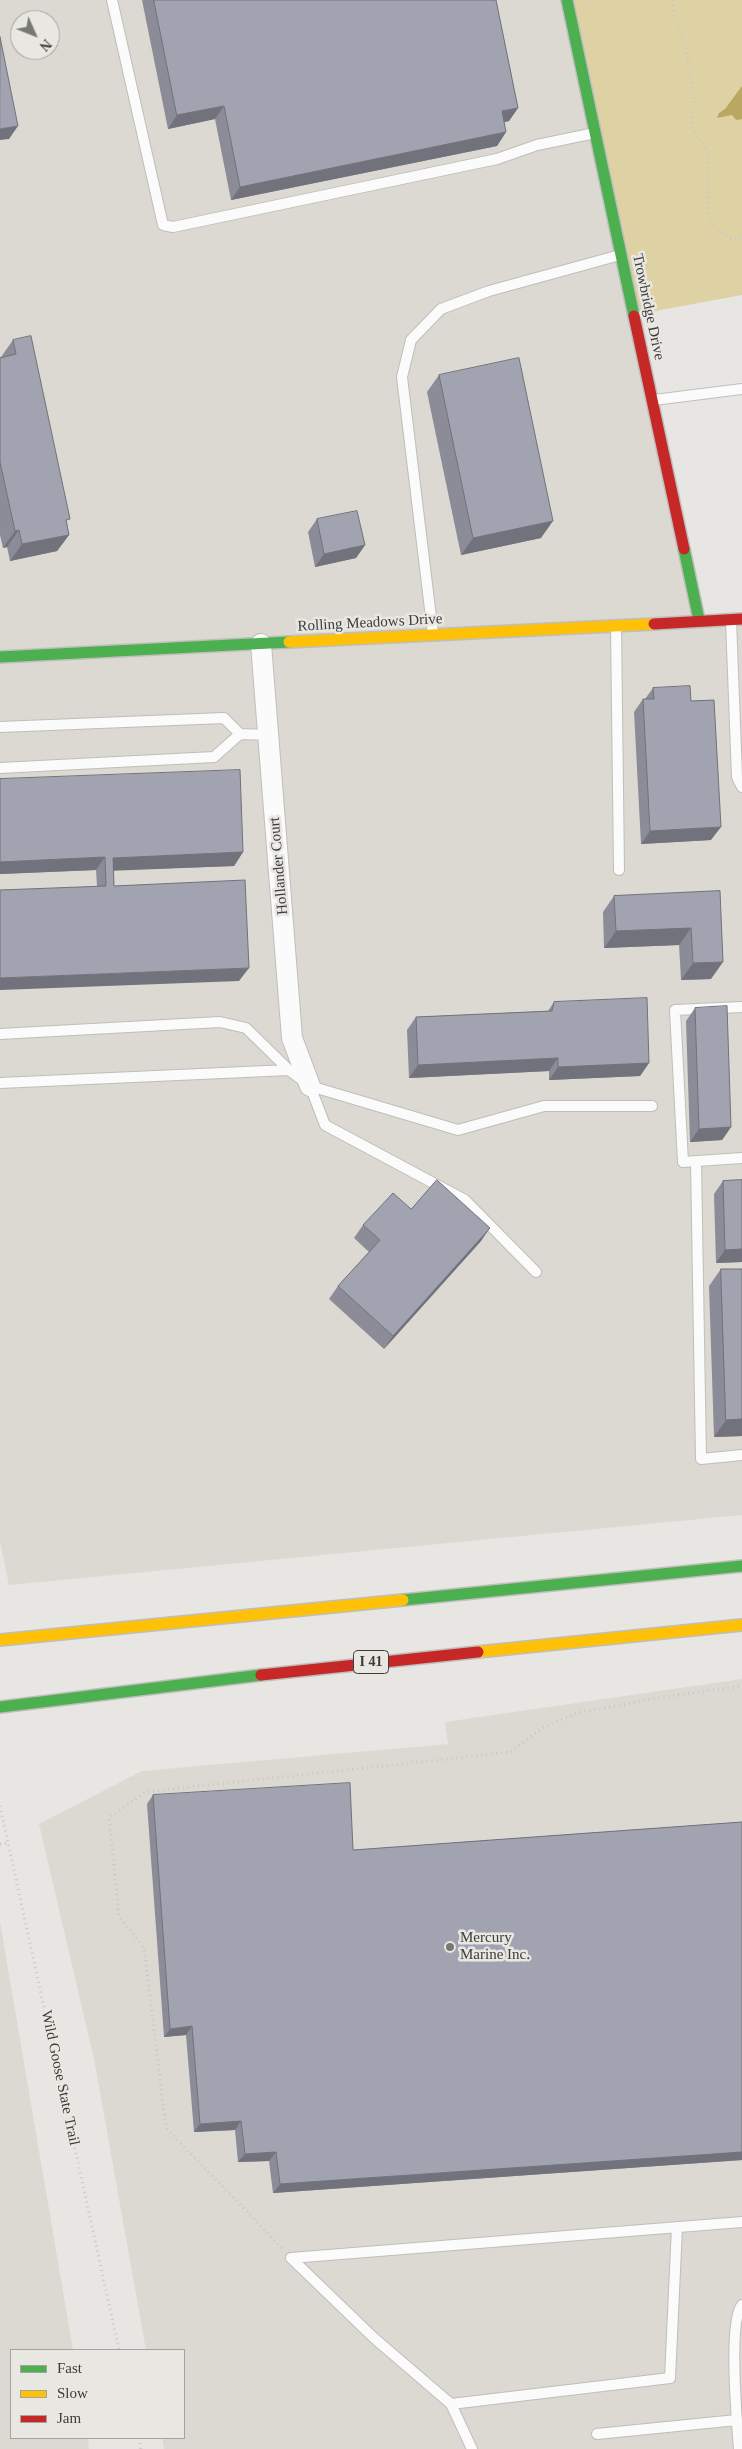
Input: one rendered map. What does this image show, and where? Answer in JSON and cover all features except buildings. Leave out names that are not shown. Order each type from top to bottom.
[{"type":"main road","name":"Trowbridge Drive","points":[[567,0],[699,620]]},
{"type":"main road","name":"Rolling Meadows Drive","points":[[0,657],[736,619]]},
{"type":"main road","points":[[0,1640],[742,1566]]},
{"type":"main road","name":"I 41","points":[[0,1707],[335,1666],[742,1624]]},
{"type":"main road","points":[[0,1711],[51,1702]]},
{"type":"street","name":"Hollander Court","points":[[261,644],[292,1038],[310,1086]]},
{"type":"lane","points":[[112,0],[162,225],[173,227],[498,159],[537,145],[596,132]]},
{"type":"lane","points":[[433,634],[402,376],[411,340],[442,309],[489,291],[621,254]]},
{"type":"lane","points":[[652,400],[742,389]]},
{"type":"lane","points":[[736,619],[737,777],[742,787]]},
{"type":"lane","points":[[616,625],[619,870]]},
{"type":"lane","points":[[0,727],[224,718],[240,734],[269,735]]},
{"type":"lane","points":[[0,768],[214,757],[240,734]]},
{"type":"lane","points":[[742,1007],[675,1010],[683,1162],[742,1158]]},
{"type":"lane","points":[[0,1034],[220,1022],[246,1028],[288,1070],[310,1086],[458,1130],[544,1106],[652,1106]]},
{"type":"lane","points":[[0,1083],[288,1070]]},
{"type":"lane","points":[[310,1086],[325,1125],[465,1200],[536,1272]]},
{"type":"lane","points":[[696,1161],[701,1459],[742,1455]]},
{"type":"lane","points":[[291,2258],[742,2222]]},
{"type":"lane","points":[[451,2404],[670,2378],[677,2227]]},
{"type":"lane","points":[[291,2258],[374,2338],[451,2404],[472,2449]]},
{"type":"lane","points":[[739,2449],[736,2320],[738,2310],[742,2304]]},
{"type":"lane","points":[[596,2434],[737,2420]]},
{"type":"path","points":[[673,0],[673,9],[684,40],[694,96],[691,119],[695,134],[705,147],[709,158],[708,213],[716,229],[730,238],[742,239]]},
{"type":"path","points":[[291,2258],[166,2128],[144,1948],[119,1916],[109,1818],[145,1792],[512,1752],[542,1728],[576,1713],[663,1697],[742,1686]]},
{"type":"path","name":"Wild Goose State Trail","points":[[0,1806],[119,2349]]},
{"type":"path","points":[[0,1844],[8,1843]]},
{"type":"shaded area","points":[[0,0],[567,0],[699,620],[742,619],[742,1515],[9,1585],[0,1541]]},
{"type":"shaded area","points":[[567,0],[742,0],[742,295],[634,315]]},
{"type":"shaded area","points":[[742,86],[742,119],[736,120],[732,115],[717,118],[719,113],[725,109]]},
{"type":"shaded area","points":[[742,1679],[742,2449],[164,2449],[162,2439],[185,2439],[185,2349],[146,2349],[94,2059],[39,1824],[142,1771],[448,1744],[445,1722]]},
{"type":"shaded area","points":[[0,1922],[73,2349],[10,2349],[10,2439],[88,2439],[89,2449],[0,2449]]},
{"type":"traffic: fast","points":[[567,0],[634,316]]},
{"type":"traffic: fast","points":[[684,549],[699,620]]},
{"type":"traffic: fast","points":[[0,657],[289,642]]},
{"type":"traffic: fast","points":[[403,1600],[742,1566]]},
{"type":"traffic: fast","points":[[0,1707],[261,1675]]},
{"type":"traffic: slow","points":[[289,642],[654,624]]},
{"type":"traffic: slow","points":[[0,1640],[403,1600]]},
{"type":"traffic: slow","points":[[478,1652],[742,1625]]},
{"type":"traffic: jam","points":[[634,316],[684,549]]},
{"type":"traffic: jam","points":[[654,624],[742,619]]},
{"type":"traffic: jam","points":[[261,1675],[478,1652]]},
{"type":"place","name":"Mercury Marine Inc.","points":[[450,1947]]}]
